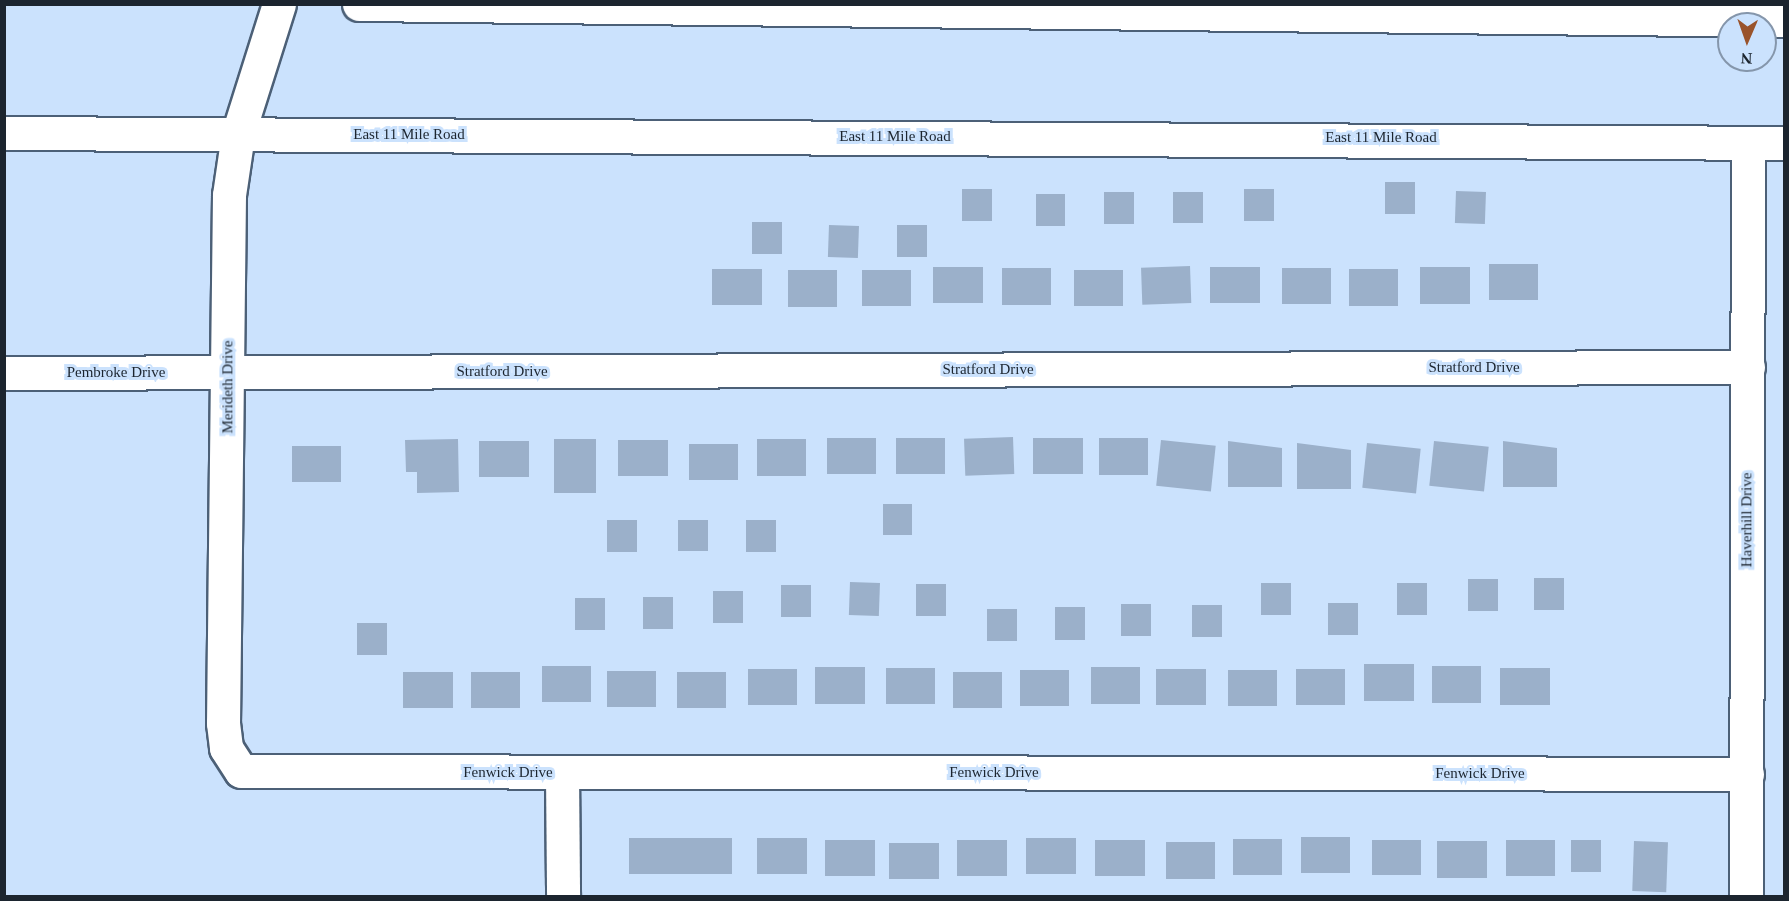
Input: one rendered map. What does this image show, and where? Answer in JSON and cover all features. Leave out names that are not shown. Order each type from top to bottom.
[{"type":"main road","name":"Merideth Drive","points":[[241,771],[226,748],[223,723],[229,195],[238,134],[279,4]]},
{"type":"main road","points":[[360,4],[1785,20]]},
{"type":"main road","name":"East 11 Mile Road","points":[[4,133],[1785,143]]},
{"type":"main road","name":"Haverhill Drive","points":[[1746,897],[1748,142]]},
{"type":"main road","name":"Stratford Drive","points":[[228,374],[1748,367]]},
{"type":"main road","name":"Pembroke Drive","points":[[4,373],[228,374]]},
{"type":"main road","name":"Fenwick Drive","points":[[241,771],[1747,774]]},
{"type":"main road","points":[[562,773],[563,897]]},
{"type":"building","points":[[1385,182],[1415,182],[1415,214],[1385,214]]},
{"type":"building","points":[[962,189],[992,189],[992,221],[962,221]]},
{"type":"building","points":[[1244,189],[1274,189],[1274,221],[1244,221]]},
{"type":"building","points":[[1456,191],[1486,192],[1485,224],[1455,223]]},
{"type":"building","points":[[1104,192],[1134,192],[1134,224],[1104,224]]},
{"type":"building","points":[[1173,192],[1203,192],[1203,223],[1173,223]]},
{"type":"building","points":[[1036,194],[1065,194],[1065,226],[1036,226]]},
{"type":"building","points":[[752,222],[782,222],[782,254],[752,254]]},
{"type":"building","points":[[829,225],[859,226],[858,258],[828,257]]},
{"type":"building","points":[[897,225],[927,225],[927,257],[897,257]]},
{"type":"building","points":[[1489,264],[1538,264],[1538,300],[1489,300]]},
{"type":"building","points":[[1190,266],[1191,303],[1142,305],[1141,268]]},
{"type":"building","points":[[933,267],[983,267],[983,303],[933,303]]},
{"type":"building","points":[[1210,267],[1260,267],[1260,303],[1210,303]]},
{"type":"building","points":[[1420,267],[1470,267],[1470,304],[1420,304]]},
{"type":"building","points":[[1002,268],[1051,268],[1051,305],[1002,305]]},
{"type":"building","points":[[1282,268],[1331,268],[1331,304],[1282,304]]},
{"type":"building","points":[[712,269],[762,269],[762,305],[712,305]]},
{"type":"building","points":[[1349,269],[1398,269],[1398,306],[1349,306]]},
{"type":"building","points":[[788,270],[837,270],[837,307],[788,307]]},
{"type":"building","points":[[862,270],[911,270],[911,306],[862,306]]},
{"type":"building","points":[[1074,270],[1123,270],[1123,306],[1074,306]]},
{"type":"building","points":[[1013,437],[1014,474],[965,476],[964,439]]},
{"type":"building","points":[[827,438],[876,438],[876,474],[827,474]]},
{"type":"building","points":[[896,438],[945,438],[945,474],[896,474]]},
{"type":"building","points":[[1033,438],[1083,438],[1083,474],[1033,474]]},
{"type":"building","points":[[1099,438],[1148,438],[1148,475],[1099,475]]},
{"type":"building","points":[[458,439],[459,492],[417,493],[417,472],[406,472],[405,440]]},
{"type":"building","points":[[554,439],[596,439],[596,493],[554,493]]},
{"type":"building","points":[[757,439],[806,439],[806,476],[757,476]]},
{"type":"building","points":[[618,440],[668,440],[668,476],[618,476]]},
{"type":"building","points":[[1161,440],[1216,446],[1211,491],[1156,486]]},
{"type":"building","points":[[479,441],[529,441],[529,477],[479,477]]},
{"type":"building","points":[[1228,441],[1282,448],[1282,487],[1228,487]]},
{"type":"building","points":[[1434,441],[1489,447],[1484,492],[1429,486]]},
{"type":"building","points":[[1503,441],[1557,448],[1557,487],[1503,487]]},
{"type":"building","points":[[1297,443],[1351,450],[1351,489],[1297,489]]},
{"type":"building","points":[[1367,443],[1421,449],[1416,493],[1362,488]]},
{"type":"building","points":[[689,444],[738,444],[738,480],[689,480]]},
{"type":"building","points":[[292,446],[341,446],[341,482],[292,482]]},
{"type":"building","points":[[883,504],[912,504],[912,535],[883,535]]},
{"type":"building","points":[[607,520],[637,520],[637,552],[607,552]]},
{"type":"building","points":[[678,520],[708,520],[708,551],[678,551]]},
{"type":"building","points":[[746,520],[776,520],[776,552],[746,552]]},
{"type":"building","points":[[1534,578],[1564,578],[1564,610],[1534,610]]},
{"type":"building","points":[[1468,579],[1498,579],[1498,611],[1468,611]]},
{"type":"building","points":[[850,582],[880,583],[879,616],[849,615]]},
{"type":"building","points":[[1261,583],[1291,583],[1291,615],[1261,615]]},
{"type":"building","points":[[1397,583],[1427,583],[1427,615],[1397,615]]},
{"type":"building","points":[[916,584],[946,584],[946,616],[916,616]]},
{"type":"building","points":[[781,585],[811,585],[811,617],[781,617]]},
{"type":"building","points":[[713,591],[743,591],[743,623],[713,623]]},
{"type":"building","points":[[643,597],[673,597],[673,629],[643,629]]},
{"type":"building","points":[[575,598],[605,598],[605,630],[575,630]]},
{"type":"building","points":[[1328,603],[1358,603],[1358,635],[1328,635]]},
{"type":"building","points":[[1121,604],[1151,604],[1151,636],[1121,636]]},
{"type":"building","points":[[1192,605],[1222,605],[1222,637],[1192,637]]},
{"type":"building","points":[[1055,607],[1085,607],[1085,640],[1055,640]]},
{"type":"building","points":[[987,609],[1017,609],[1017,641],[987,641]]},
{"type":"building","points":[[357,623],[387,623],[387,655],[357,655]]},
{"type":"building","points":[[1364,664],[1414,664],[1414,701],[1364,701]]},
{"type":"building","points":[[542,666],[591,666],[591,702],[542,702]]},
{"type":"building","points":[[1432,666],[1481,666],[1481,703],[1432,703]]},
{"type":"building","points":[[815,667],[865,667],[865,704],[815,704]]},
{"type":"building","points":[[1091,667],[1140,667],[1140,704],[1091,704]]},
{"type":"building","points":[[886,668],[935,668],[935,704],[886,704]]},
{"type":"building","points":[[1500,668],[1550,668],[1550,705],[1500,705]]},
{"type":"building","points":[[748,669],[797,669],[797,705],[748,705]]},
{"type":"building","points":[[1156,669],[1206,669],[1206,705],[1156,705]]},
{"type":"building","points":[[1296,669],[1345,669],[1345,705],[1296,705]]},
{"type":"building","points":[[1020,670],[1069,670],[1069,706],[1020,706]]},
{"type":"building","points":[[1228,670],[1277,670],[1277,706],[1228,706]]},
{"type":"building","points":[[607,671],[656,671],[656,707],[607,707]]},
{"type":"building","points":[[403,672],[453,672],[453,708],[403,708]]},
{"type":"building","points":[[471,672],[520,672],[520,708],[471,708]]},
{"type":"building","points":[[677,672],[726,672],[726,708],[677,708]]},
{"type":"building","points":[[953,672],[1002,672],[1002,708],[953,708]]},
{"type":"building","points":[[1301,837],[1350,837],[1350,873],[1301,873]]},
{"type":"building","points":[[629,838],[732,838],[732,874],[629,874]]},
{"type":"building","points":[[757,838],[807,838],[807,874],[757,874]]},
{"type":"building","points":[[1026,838],[1076,838],[1076,874],[1026,874]]},
{"type":"building","points":[[1233,839],[1282,839],[1282,875],[1233,875]]},
{"type":"building","points":[[825,840],[875,840],[875,876],[825,876]]},
{"type":"building","points":[[957,840],[1007,840],[1007,876],[957,876]]},
{"type":"building","points":[[1095,840],[1145,840],[1145,876],[1095,876]]},
{"type":"building","points":[[1372,840],[1421,840],[1421,875],[1372,875]]},
{"type":"building","points":[[1506,840],[1555,840],[1555,876],[1506,876]]},
{"type":"building","points":[[1571,840],[1601,840],[1601,872],[1571,872]]},
{"type":"building","points":[[1437,841],[1487,841],[1487,878],[1437,878]]},
{"type":"building","points":[[1634,841],[1668,842],[1666,892],[1632,891]]},
{"type":"building","points":[[1166,842],[1215,842],[1215,879],[1166,879]]},
{"type":"building","points":[[889,843],[939,843],[939,879],[889,879]]}]
